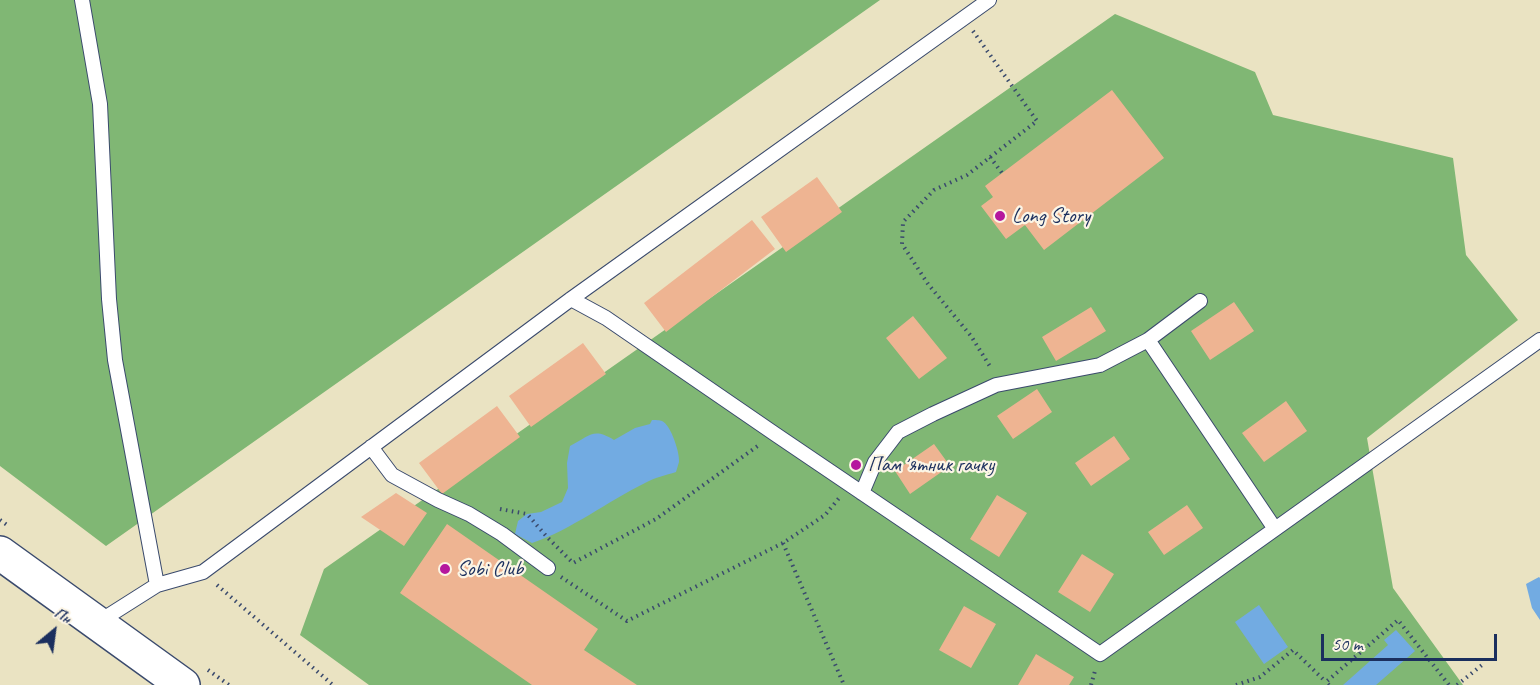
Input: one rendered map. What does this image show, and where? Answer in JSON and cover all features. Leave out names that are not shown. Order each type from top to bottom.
[{"type":"main road","points":[[0,553],[183,685]]},
{"type":"lane","points":[[82,0],[100,104],[109,298],[116,360],[157,585]]},
{"type":"lane","points":[[97,623],[157,585],[203,572],[571,299],[989,0]]},
{"type":"lane","points":[[571,299],[606,318],[1100,654],[1540,340]]},
{"type":"lane","points":[[856,489],[898,432],[996,385],[1100,365],[1148,340],[1200,301]]},
{"type":"lane","points":[[1148,340],[1275,529]]},
{"type":"lane","points":[[371,447],[392,475],[469,514],[502,534],[548,568]]},
{"type":"path","points":[[964,18],[1037,121],[967,175],[934,190],[903,222],[902,244],[928,284],[971,336],[993,371],[996,385]]},
{"type":"path","points":[[990,157],[1002,173]]},
{"type":"path","points":[[527,514],[573,563],[656,519],[775,434]]},
{"type":"path","points":[[548,568],[627,621],[783,543],[825,515],[856,489]]},
{"type":"path","points":[[783,543],[844,685]]},
{"type":"path","points":[[203,572],[333,685]]},
{"type":"path","points":[[1236,685],[1260,677],[1293,650],[1327,684],[1398,620],[1449,685]]},
{"type":"path","points":[[1457,685],[1482,665]]},
{"type":"green space","points":[[0,0],[880,0],[106,546],[0,466]]},
{"type":"green space","points":[[1115,14],[1255,72],[1273,115],[1453,158],[1466,255],[1518,320],[1367,438],[1393,588],[1463,685],[369,685],[300,635],[324,569]]},
{"type":"water","points":[[652,420],[662,421],[672,433],[679,458],[676,472],[649,481],[575,523],[532,543],[515,534],[518,521],[527,514],[541,512],[562,502],[568,488],[567,463],[570,446],[592,434],[601,434],[614,440],[635,428],[650,424]]},
{"type":"water","points":[[1539,577],[1540,620],[1532,608],[1526,584]]},
{"type":"water","points":[[1259,605],[1288,647],[1264,664],[1235,622]]},
{"type":"water","points":[[1396,630],[1415,651],[1376,685],[1343,685],[1388,645],[1384,640]]},
{"type":"building","points":[[1112,90],[1164,158],[1044,250],[1025,225],[1006,239],[981,206],[993,197],[985,186]]},
{"type":"building","points":[[817,177],[842,212],[786,252],[761,217]]},
{"type":"building","points":[[752,220],[775,249],[666,332],[644,303]]},
{"type":"building","points":[[1234,302],[1254,331],[1210,360],[1191,331]]},
{"type":"building","points":[[1091,307],[1106,331],[1056,361],[1042,337]]},
{"type":"building","points":[[913,316],[947,358],[919,379],[886,338]]},
{"type":"building","points":[[583,343],[606,374],[531,427],[509,396]]},
{"type":"building","points":[[1037,389],[1052,412],[1013,439],[997,416]]},
{"type":"building","points":[[1286,401],[1307,431],[1264,462],[1242,433]]},
{"type":"building","points":[[497,406],[520,437],[442,494],[419,463]]},
{"type":"building","points":[[1114,436],[1130,459],[1091,486],[1075,463]]},
{"type":"building","points":[[934,444],[950,466],[910,494],[895,471]]},
{"type":"building","points":[[396,493],[427,513],[404,546],[361,517]]},
{"type":"building","points":[[997,495],[1027,513],[999,557],[970,539]]},
{"type":"building","points":[[1187,505],[1203,528],[1164,555],[1148,532]]},
{"type":"building","points":[[447,524],[598,629],[584,650],[637,685],[532,685],[400,593]]},
{"type":"building","points":[[1082,554],[1114,574],[1090,612],[1058,592]]},
{"type":"building","points":[[964,606],[996,624],[971,668],[939,650]]},
{"type":"building","points":[[1036,654],[1074,677],[1069,685],[1018,685]]},
{"type":"place","name":"Long Story","points":[[1000,216]]},
{"type":"place","name":"Памʼятник гачку","points":[[856,465]]},
{"type":"place","name":"Sobi Club","points":[[445,569]]}]
